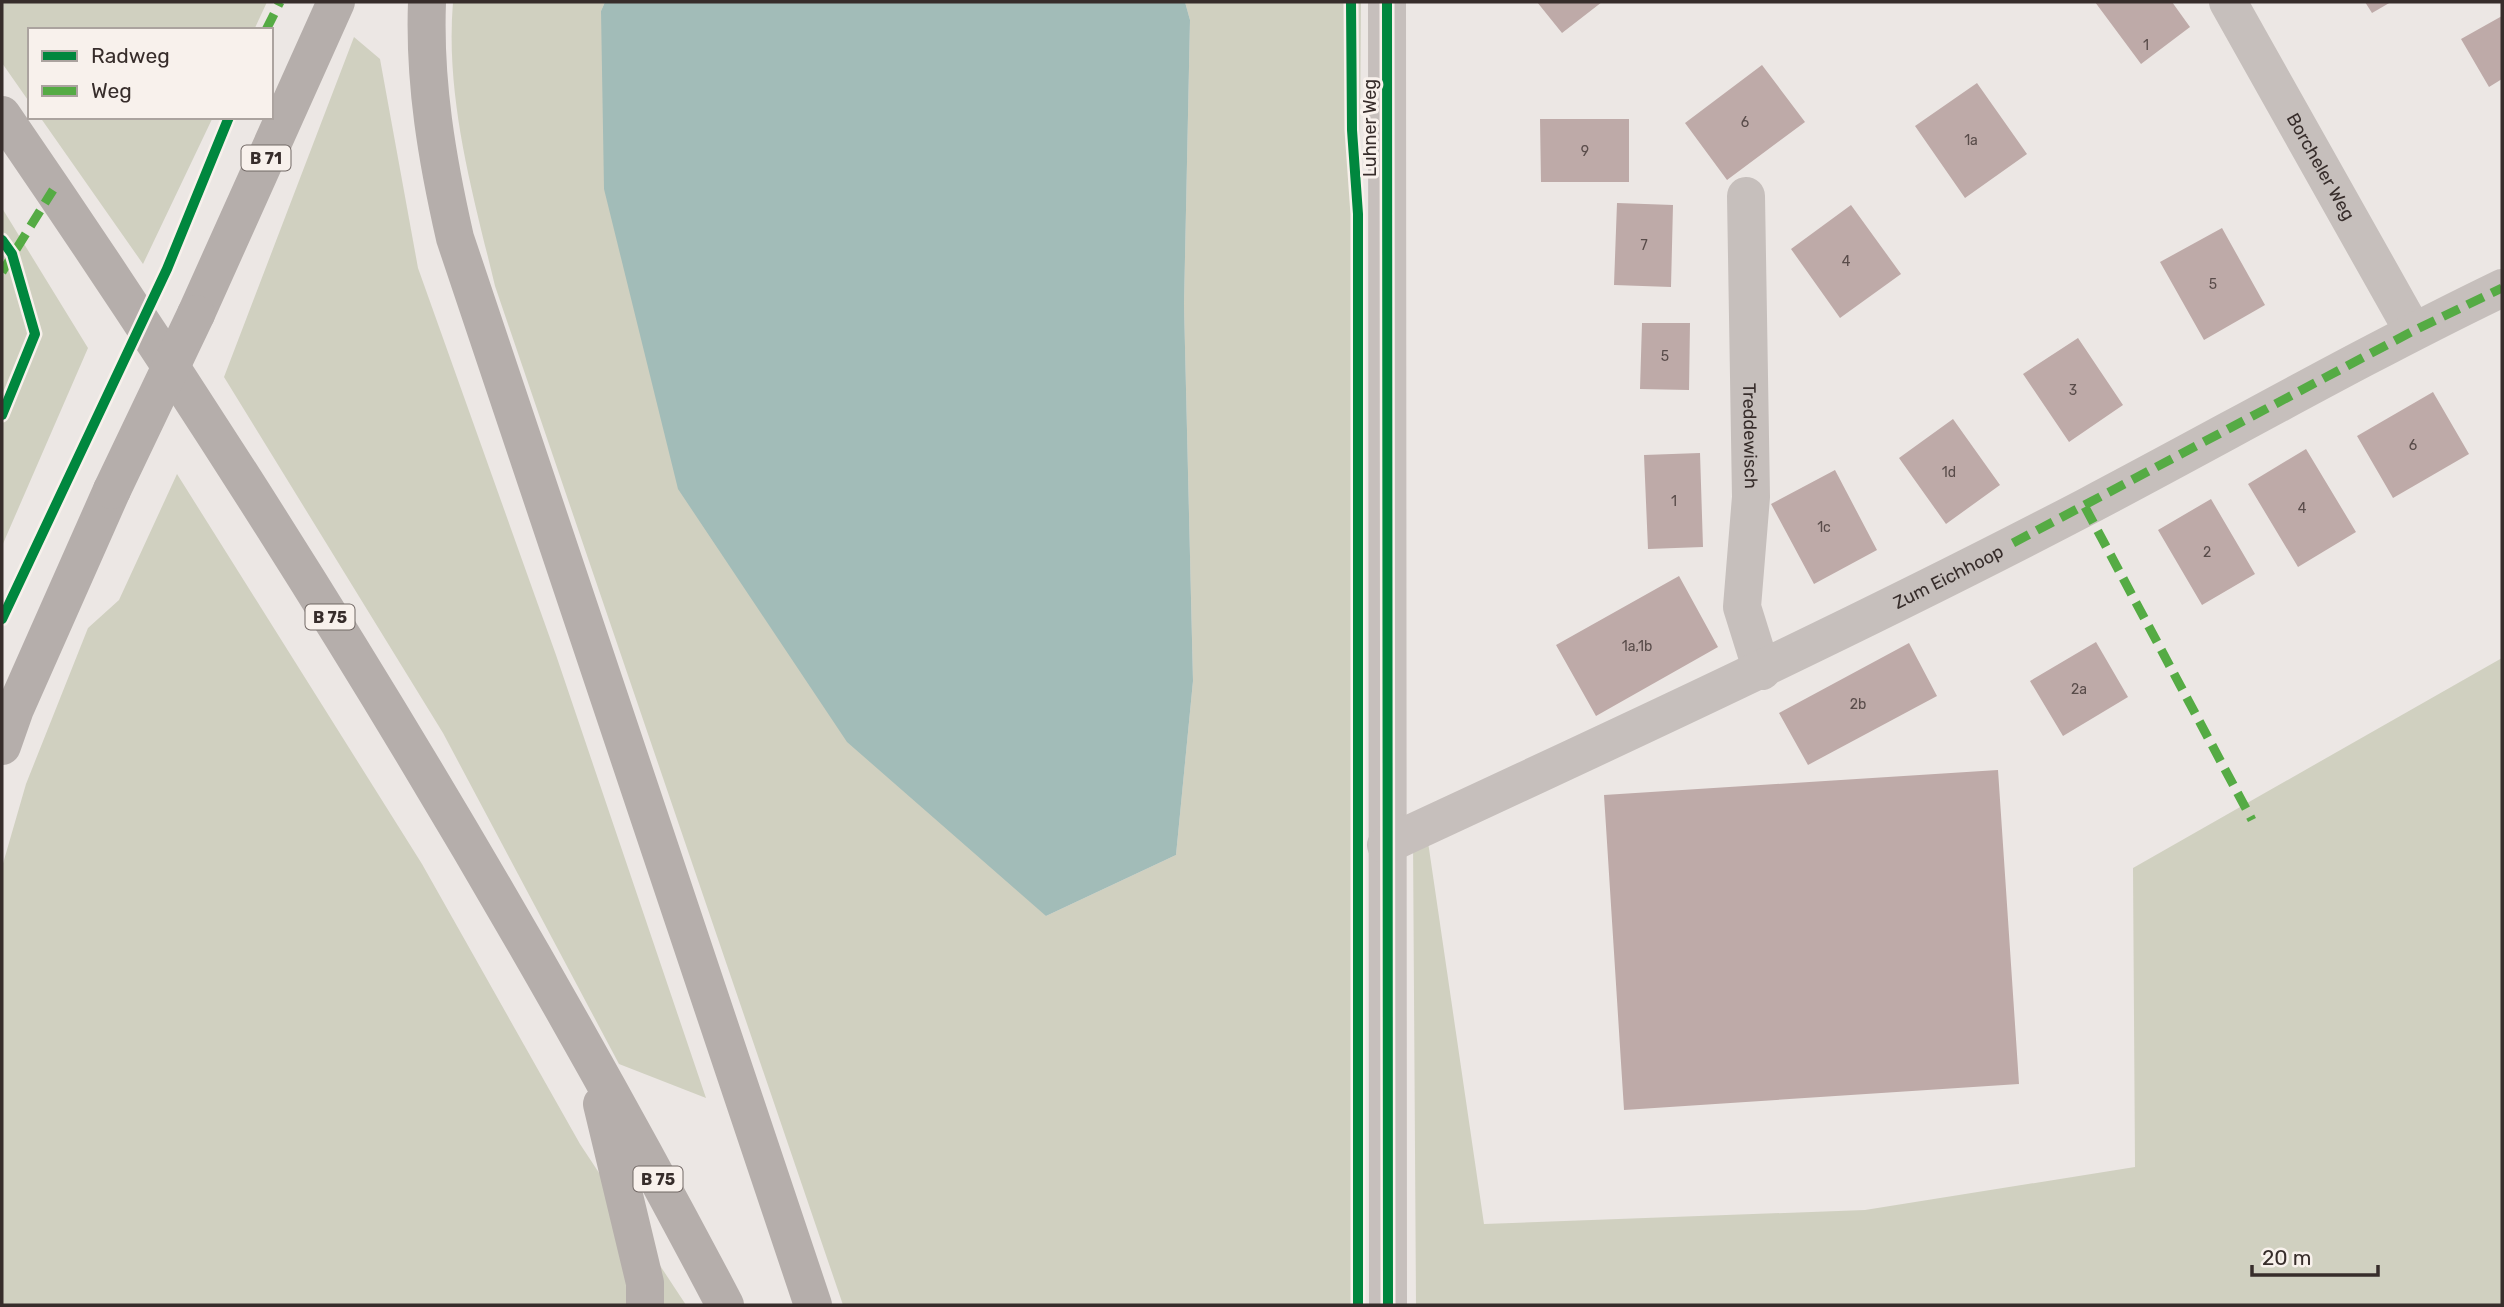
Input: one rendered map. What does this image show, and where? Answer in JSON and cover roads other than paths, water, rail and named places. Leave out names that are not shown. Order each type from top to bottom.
[{"type":"main road","name":"B 71","points":[[2,746],[15,709],[111,490],[196,314],[336,2]]},
{"type":"main road","points":[[427,2],[425,56],[435,150],[454,238],[813,1305]]},
{"type":"main road","name":"B 75","points":[[2,115],[211,430],[337,628],[487,875],[589,1054],[725,1305]]},
{"type":"main road","points":[[589,1054],[645,1283],[645,1305]]},
{"type":"street","name":"Luhner Weg","points":[[1387,2],[1388,1305]]},
{"type":"street","name":"Borcheler Weg","points":[[2228,2],[2413,331]]},
{"type":"street","name":"Treddewisch","points":[[1746,196],[1751,497],[1742,607],[1762,671]]},
{"type":"street","name":"Zum Eichhoop","points":[[1386,845],[1762,671],[2085,507],[2413,331],[2502,288]]},
{"type":"water","points":[[605,2],[1185,2],[1190,20],[1184,305],[1193,681],[1176,855],[1046,916],[847,742],[678,489],[604,189],[601,11]]}]
